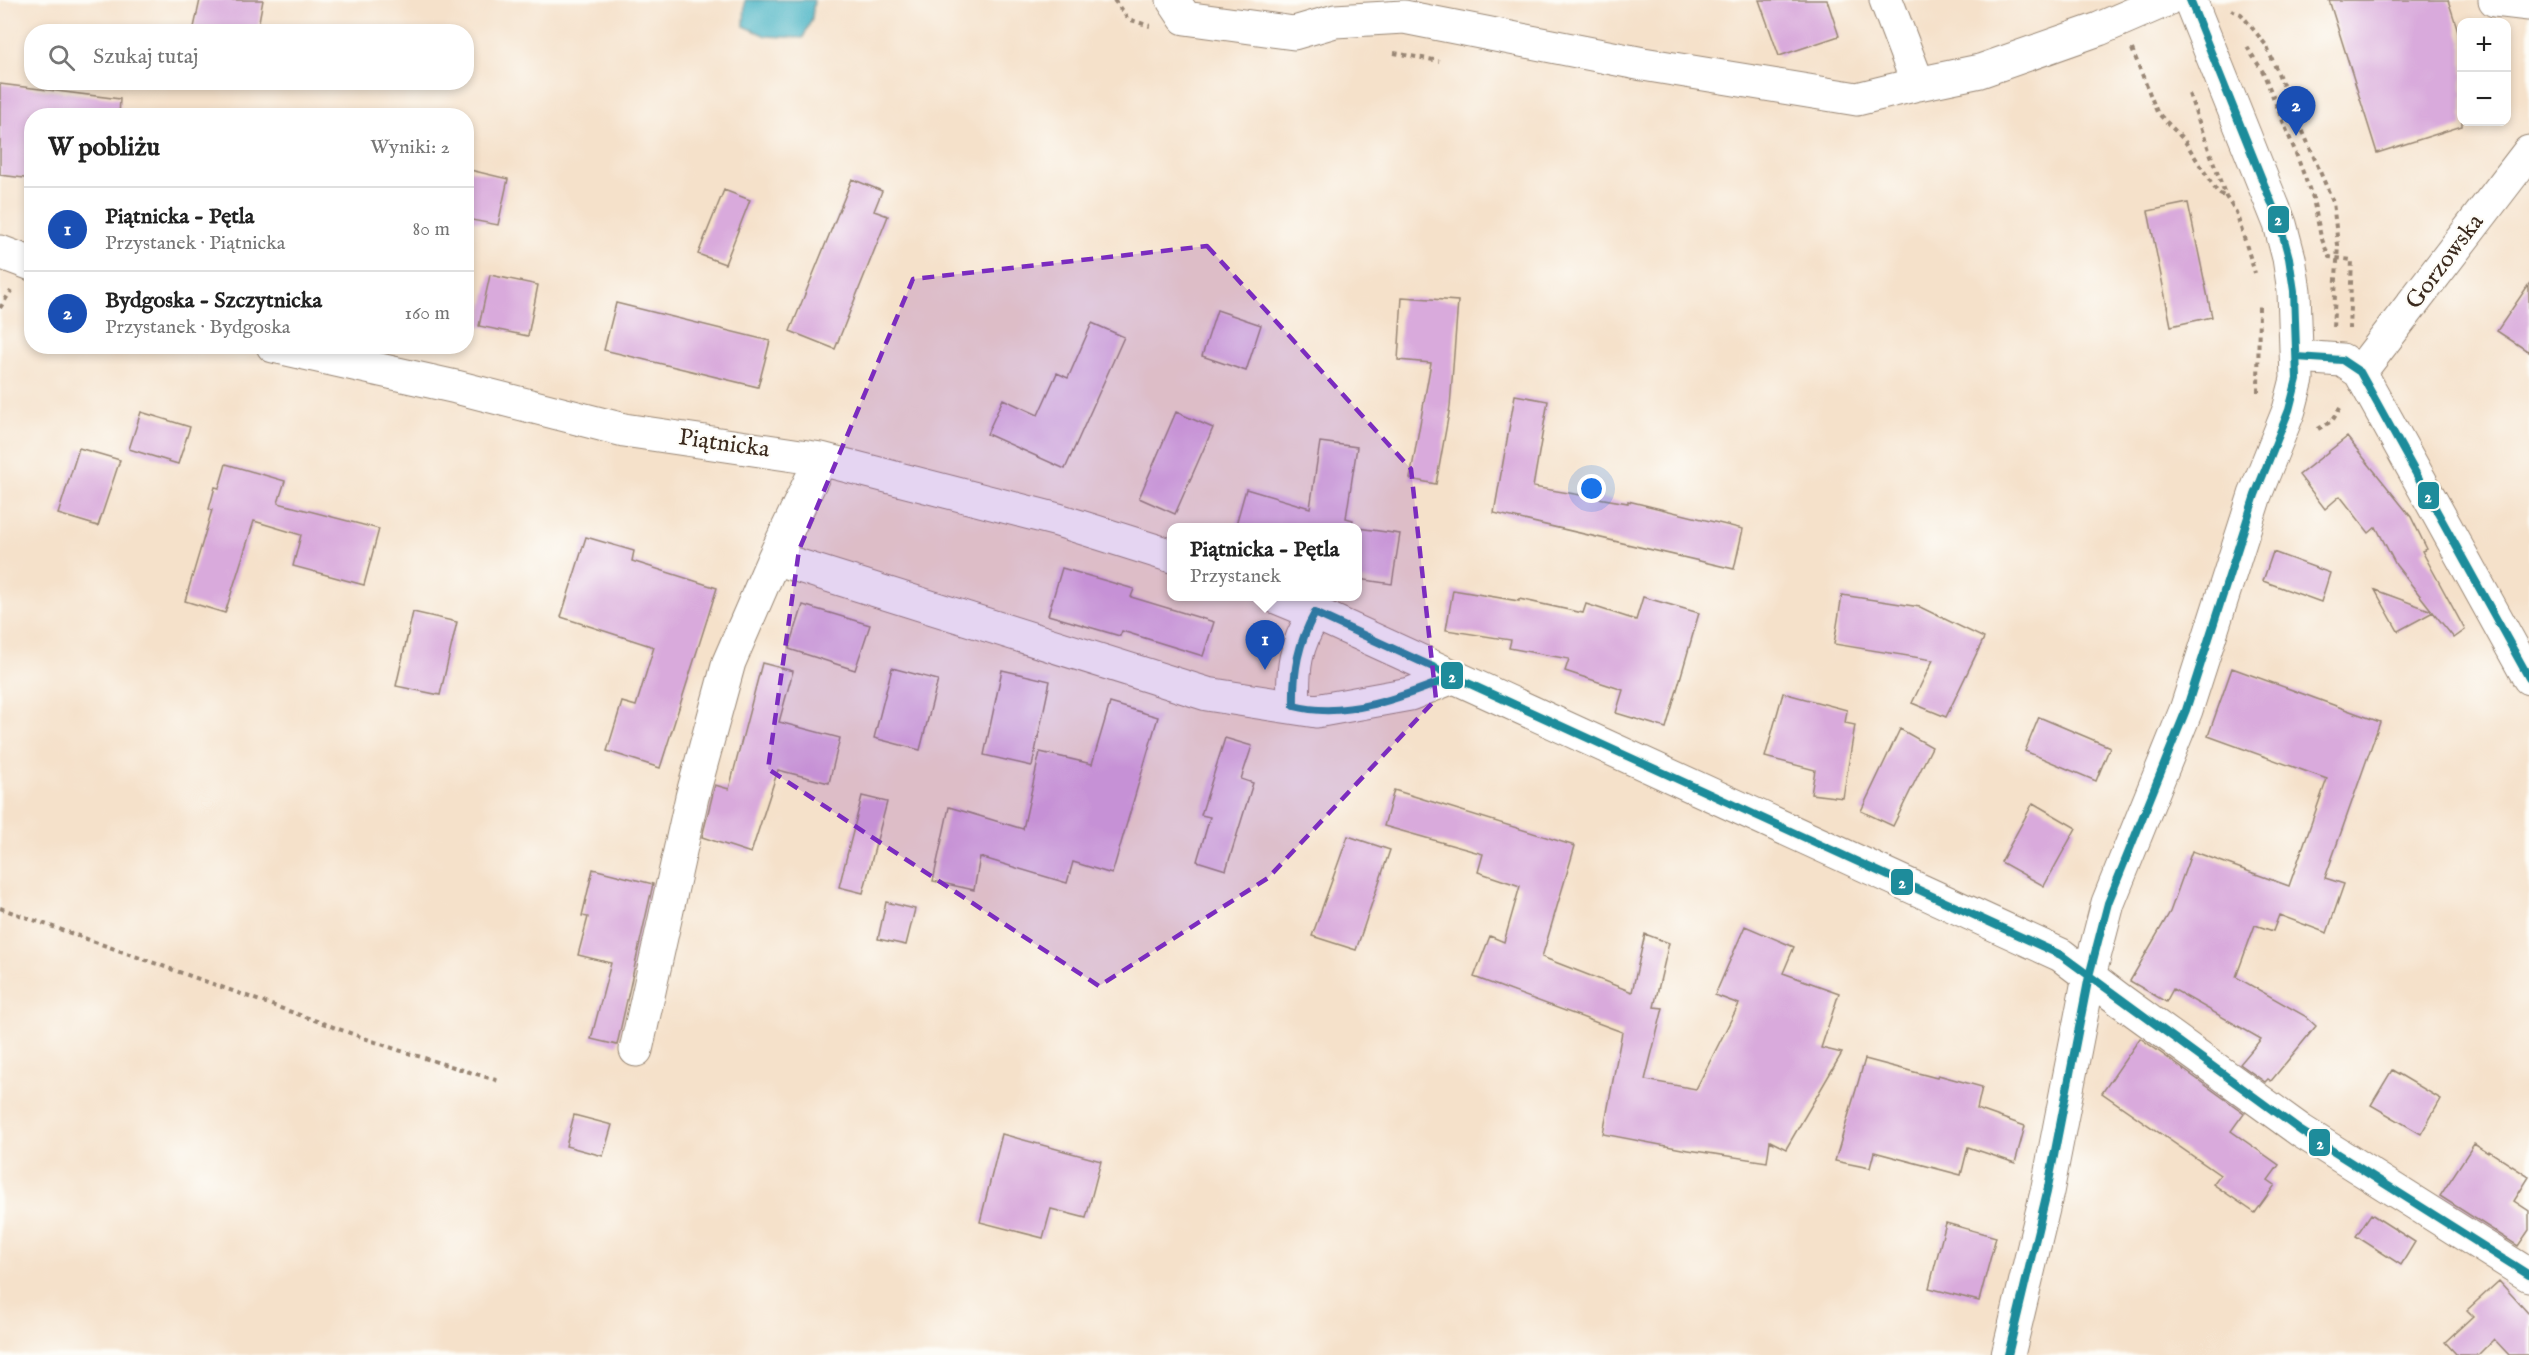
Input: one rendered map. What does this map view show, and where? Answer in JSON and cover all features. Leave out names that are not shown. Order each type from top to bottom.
[{"type":"street","points":[[1173,0],[1185,18],[1294,33],[1335,21],[1404,17],[1643,64],[1857,99],[1980,71],[2121,20],[2166,0]]},
{"type":"street","points":[[1886,0],[1918,84]]},
{"type":"street","points":[[2008,1355],[2048,1192],[2089,976],[2108,903],[2186,710],[2255,495],[2289,410],[2297,379],[2292,276],[2280,224],[2190,0]]},
{"type":"street","points":[[2495,0],[2529,4]]},
{"type":"street","name":"Gorzowska","points":[[2360,372],[2529,152]]},
{"type":"street","points":[[0,252],[24,261]]},
{"type":"street","name":"Piątnicka","points":[[309,354],[456,387],[624,430],[821,459],[1058,520],[1167,553]]},
{"type":"street","points":[[2297,357],[2331,358],[2349,363],[2360,372],[2529,678]]},
{"type":"street","points":[[636,1050],[692,797],[729,662],[774,558],[821,459]]},
{"type":"street","points":[[774,558],[1207,694],[1316,711],[1410,694],[1453,677]]},
{"type":"street","points":[[1284,601],[1315,613],[2061,955],[2301,1131],[2529,1275]]},
{"type":"street","points":[[1294,706],[1292,676],[1295,656],[1304,631],[1315,613]]},
{"type":"path","points":[[2231,10],[2241,14],[2266,45],[2333,202],[2338,245],[2331,358]]},
{"type":"path","points":[[2121,20],[2157,112],[2184,140],[2218,193],[2226,197],[2186,86]]},
{"type":"path","points":[[0,908],[363,1038],[499,1081]]},
{"type":"highlighted area","points":[[1207,246],[1411,469],[1436,699],[1268,878],[1099,986],[768,769],[799,550],[913,279]]},
{"type":"water","points":[[745,0],[814,0],[812,18],[803,38],[766,36],[744,26]]},
{"type":"building","points":[[200,0],[263,0],[258,24],[195,24]]},
{"type":"building","points":[[1759,0],[1827,0],[1839,36],[1779,56]]},
{"type":"building","points":[[2329,0],[2448,0],[2457,28],[2457,126],[2462,126],[2377,153]]},
{"type":"building","points":[[0,84],[24,87],[24,90],[48,90],[120,99],[119,108],[24,108],[24,178],[0,175]]},
{"type":"building","points":[[474,171],[508,179],[498,225],[474,220]]},
{"type":"building","points":[[852,179],[882,191],[874,211],[888,216],[835,349],[790,331]]},
{"type":"building","points":[[724,190],[750,200],[725,264],[698,254]]},
{"type":"building","points":[[2188,203],[2212,317],[2171,326],[2148,211]]},
{"type":"building","points":[[490,275],[538,285],[528,336],[479,326]]},
{"type":"building","points":[[2529,284],[2529,352],[2497,331]]},
{"type":"building","points":[[1402,297],[1458,301],[1450,407],[1436,484],[1410,479],[1431,363],[1398,360]]},
{"type":"building","points":[[616,303],[770,341],[758,387],[604,350]]},
{"type":"building","points":[[1217,310],[1261,325],[1246,371],[1202,356]]},
{"type":"building","points":[[1092,323],[1124,337],[1065,469],[987,434],[1003,399],[1038,415],[1057,373],[1068,378]]},
{"type":"building","points":[[1515,395],[1548,401],[1533,487],[1628,503],[1628,501],[1743,529],[1734,569],[1494,513]]},
{"type":"building","points":[[141,412],[190,427],[178,464],[129,449]]},
{"type":"building","points":[[1176,412],[1213,428],[1175,514],[1139,498]]},
{"type":"building","points":[[2347,437],[2411,517],[2427,549],[2422,551],[2465,630],[2454,638],[2433,612],[2398,631],[2375,590],[2432,611],[2396,565],[2376,527],[2369,533],[2340,496],[2325,509],[2299,475]]},
{"type":"building","points":[[1320,442],[1357,447],[1346,518],[1353,520],[1353,523],[1236,523],[1246,489],[1310,508]]},
{"type":"building","points":[[79,448],[120,460],[98,526],[58,514]]},
{"type":"building","points":[[226,464],[285,481],[278,503],[379,529],[364,585],[293,566],[301,535],[254,521],[225,613],[185,601],[212,510],[209,509],[215,487],[219,488]]},
{"type":"building","points":[[1362,529],[1400,534],[1392,584],[1362,580]]},
{"type":"building","points":[[586,537],[634,551],[632,561],[717,588],[660,768],[607,751],[622,702],[636,706],[654,647],[561,617]]},
{"type":"building","points":[[2273,552],[2330,573],[2321,602],[2263,581]]},
{"type":"building","points":[[1062,568],[1134,589],[1131,597],[1214,622],[1203,656],[1122,631],[1120,636],[1048,615]]},
{"type":"building","points":[[1453,590],[1519,601],[1519,599],[1583,613],[1586,604],[1636,620],[1643,597],[1699,613],[1666,728],[1616,713],[1623,690],[1565,671],[1569,659],[1509,648],[1511,640],[1446,630]]},
{"type":"building","points":[[1842,595],[1920,607],[1984,638],[1946,717],[1912,703],[1933,660],[1834,644]]},
{"type":"building","points":[[803,605],[870,625],[855,670],[789,649]]},
{"type":"building","points":[[413,612],[457,622],[440,695],[396,686]]},
{"type":"building","points":[[762,663],[793,671],[779,722],[840,738],[829,783],[778,770],[751,853],[702,837],[715,785],[729,789]]},
{"type":"building","points":[[892,668],[938,680],[920,750],[874,738]]},
{"type":"building","points":[[2232,668],[2380,722],[2325,878],[2344,884],[2327,933],[2279,915],[2273,931],[2255,925],[2236,977],[2305,1016],[2316,1026],[2271,1081],[2268,1079],[2265,1082],[2240,1064],[2261,1039],[2173,989],[2166,1002],[2130,981],[2170,912],[2192,851],[2289,886],[2327,779],[2208,736]]},
{"type":"building","points":[[1002,670],[1050,681],[1032,766],[984,755]]},
{"type":"building","points":[[1783,693],[1847,710],[1845,723],[1855,725],[1843,798],[1811,794],[1815,770],[1765,757]]},
{"type":"building","points":[[1110,703],[1158,717],[1112,874],[1073,862],[1067,883],[980,857],[974,890],[933,881],[949,807],[1023,829],[1040,752],[1092,764]]},
{"type":"building","points":[[2039,717],[2110,747],[2096,781],[2025,751]]},
{"type":"building","points":[[1900,729],[1932,747],[1893,826],[1861,811]]},
{"type":"building","points":[[1225,738],[1252,746],[1241,779],[1253,783],[1226,870],[1197,861],[1210,817],[1201,815]]},
{"type":"building","points":[[1394,790],[1575,846],[1542,957],[1632,992],[1645,934],[1669,943],[1654,1007],[1663,1008],[1645,1080],[1696,1089],[1739,1004],[1715,995],[1745,926],[1794,947],[1783,973],[1839,993],[1821,1048],[1842,1053],[1786,1149],[1770,1141],[1767,1162],[1603,1134],[1622,1032],[1474,977],[1490,936],[1504,942],[1520,886],[1478,872],[1483,854],[1384,826]]},
{"type":"building","points":[[862,796],[887,802],[863,893],[839,887]]},
{"type":"building","points":[[2033,803],[2076,828],[2044,886],[2001,862]]},
{"type":"building","points":[[1348,836],[1390,850],[1356,950],[1312,936]]},
{"type":"building","points":[[593,869],[653,884],[617,1045],[591,1039],[611,963],[578,955],[588,917],[582,916]]},
{"type":"building","points":[[886,902],[915,909],[906,945],[878,939]]},
{"type":"building","points":[[2140,1038],[2244,1113],[2231,1131],[2279,1165],[2268,1180],[2275,1185],[2255,1213],[2213,1184],[2220,1175],[2102,1093]]},
{"type":"building","points":[[1865,1059],[1982,1087],[1977,1109],[2025,1126],[2015,1163],[1968,1147],[1961,1175],[1874,1152],[1870,1168],[1835,1161]]},
{"type":"building","points":[[2392,1070],[2441,1099],[2421,1134],[2371,1105]]},
{"type":"building","points":[[574,1115],[612,1125],[603,1156],[566,1146]]},
{"type":"building","points":[[1002,1134],[1101,1161],[1086,1218],[1051,1209],[1043,1238],[980,1222]]},
{"type":"building","points":[[2474,1144],[2529,1177],[2514,1201],[2529,1211],[2529,1230],[2518,1246],[2440,1196]]},
{"type":"building","points":[[2371,1214],[2415,1242],[2401,1265],[2356,1236]]},
{"type":"building","points":[[1946,1223],[1996,1237],[1979,1301],[1929,1288]]},
{"type":"building","points":[[2499,1281],[2529,1314],[2529,1355],[2509,1355],[2494,1339],[2478,1355],[2457,1355],[2445,1342],[2473,1316],[2467,1310]]},
{"type":"transit line","name":"2","points":[[2008,1355],[2047,1192],[2089,976],[2108,903],[2186,710],[2255,495],[2289,410],[2297,379],[2294,291],[2289,258],[2280,224],[2190,0]]},
{"type":"transit line","name":"2","points":[[2297,357],[2342,360],[2360,372],[2529,678]]},
{"type":"transit line","name":"2","points":[[1294,706],[1294,681],[1298,658],[1304,635],[1315,613],[2061,955],[2301,1131],[2529,1275]]},
{"type":"transit line","name":"2","points":[[1294,706],[1314,710],[1355,708],[1415,692],[1453,677]]},
{"type":"place","name":"Bydgoska - Szczytnicka","points":[[2296,136]]},
{"type":"place","name":"Piątnicka - Pętla","points":[[1265,670]]}]
